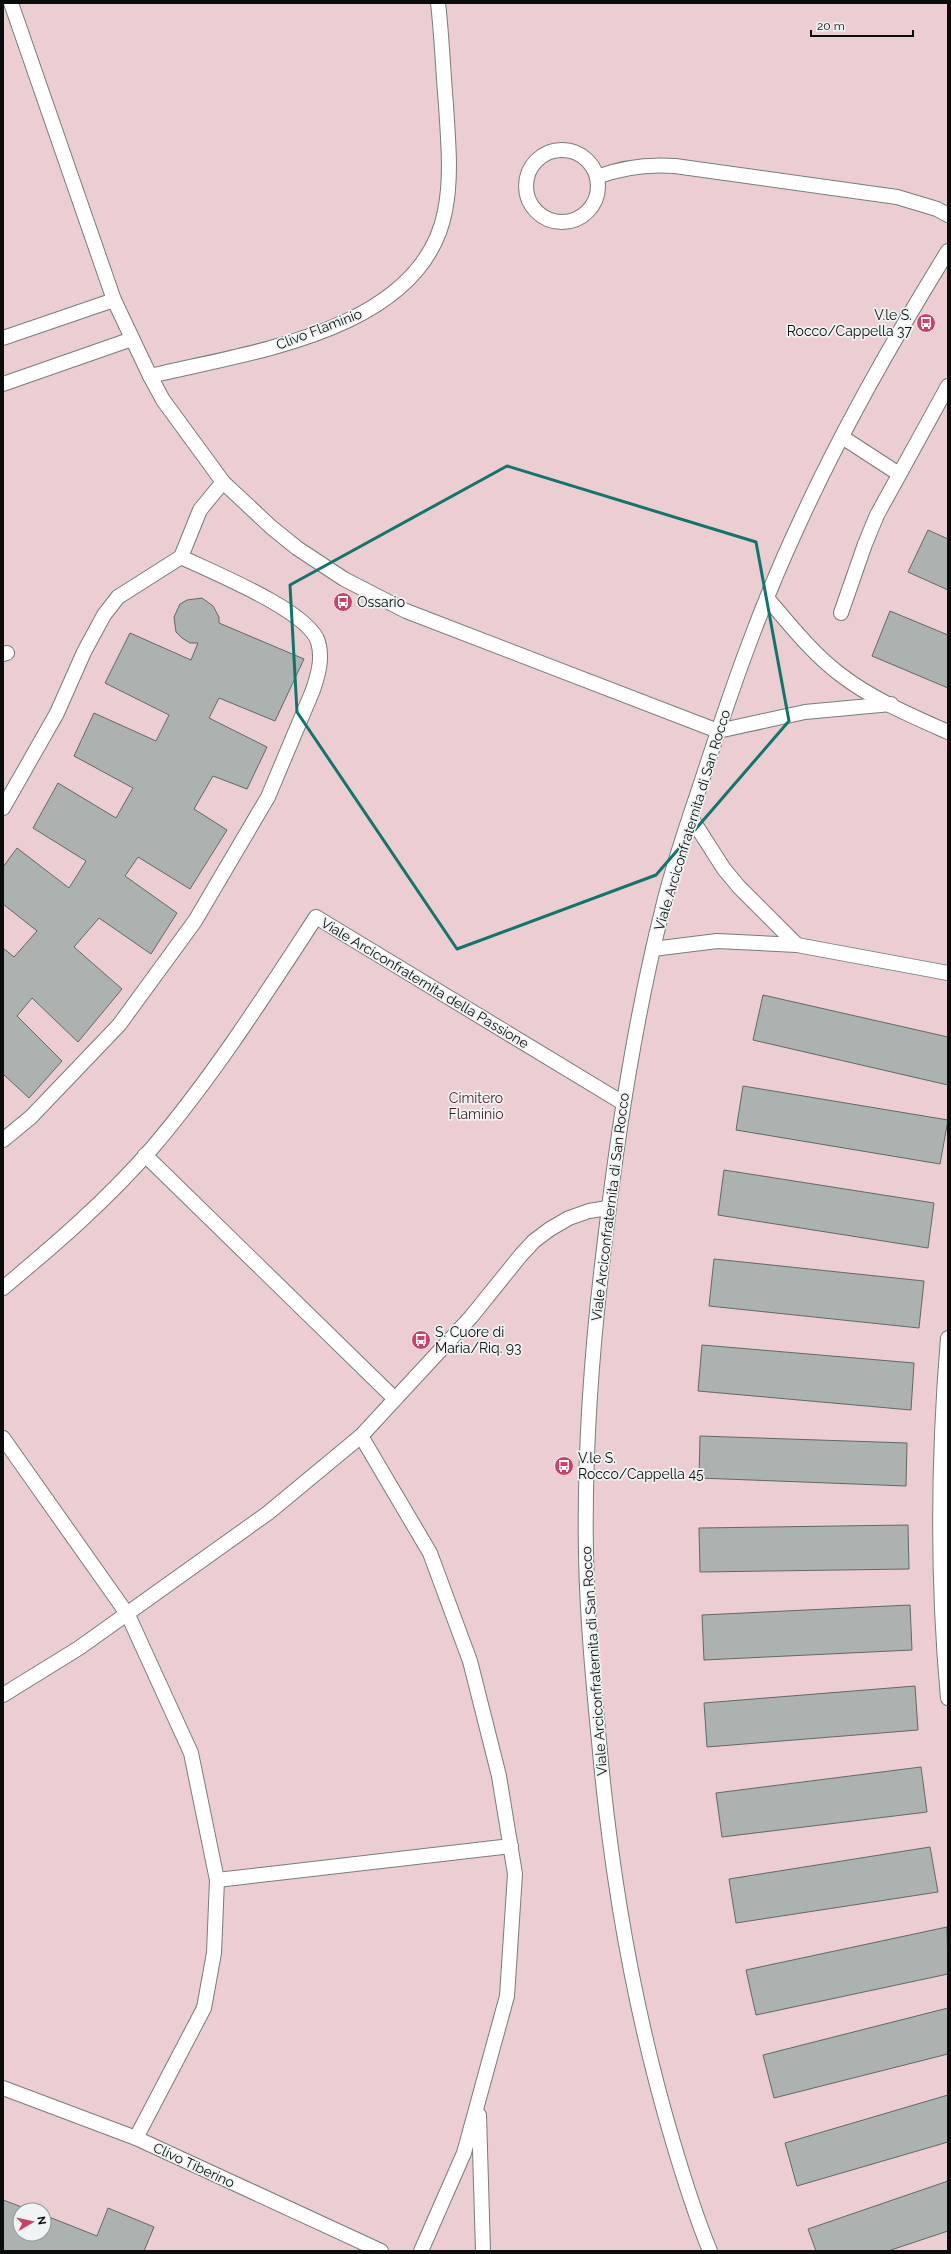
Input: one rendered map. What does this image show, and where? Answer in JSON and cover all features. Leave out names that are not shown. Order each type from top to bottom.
[{"type":"lane","points":[[11,3],[114,300],[150,376],[168,406],[224,482],[292,544],[366,592],[406,611],[718,731],[805,712],[891,704]]},
{"type":"lane","name":"Clivo Flaminio","points":[[150,376],[268,348],[344,322],[364,313],[391,296],[418,269],[432,250],[440,233],[445,210],[449,178],[449,149],[438,3]]},
{"type":"lane","points":[[562,150],[574,152],[584,157],[592,166],[597,177],[598,189],[596,200],[588,211],[579,218],[567,222],[555,222],[544,217],[534,209],[528,199],[527,176],[540,157],[551,152],[562,150]]},
{"type":"lane","points":[[597,177],[625,168],[658,165],[674,166],[897,197],[937,209],[948,215]]},
{"type":"lane","name":"Viale Arciconfraternita di San Rocco","points":[[710,2251],[696,2217],[656,2083],[635,1993],[609,1834],[596,1710],[587,1604],[586,1471],[595,1325],[608,1208],[623,1103],[663,905],[718,731],[767,598],[798,526],[857,406],[948,251]]},
{"type":"lane","points":[[3,338],[114,300]]},
{"type":"lane","points":[[3,384],[132,339]]},
{"type":"lane","points":[[841,613],[865,544],[899,474],[948,386]]},
{"type":"lane","points":[[842,437],[899,474]]},
{"type":"lane","points":[[3,808],[57,713],[84,652],[104,615],[118,598],[181,557],[200,510],[224,482]]},
{"type":"lane","points":[[3,1140],[31,1117],[119,1025],[195,921],[268,797],[313,690],[318,672],[320,654],[318,642],[306,623],[262,596],[181,557]]},
{"type":"lane","points":[[767,598],[811,648],[835,670],[856,685],[948,732]]},
{"type":"lane","points":[[690,816],[724,869],[739,887],[797,945]]},
{"type":"lane","name":"Viale Arciconfraternita della Passione","points":[[3,1288],[69,1234],[145,1155],[237,1038],[316,917],[623,1103]]},
{"type":"lane","points":[[653,949],[717,941],[797,945],[948,973]]},
{"type":"lane","points":[[145,1155],[395,1399]]},
{"type":"lane","points":[[3,1695],[79,1648],[128,1615],[268,1513],[361,1436],[471,1317],[520,1254],[534,1241],[550,1229],[569,1218],[589,1211],[608,1208]]},
{"type":"lane","points":[[948,1338],[940,1494],[948,1698]]},
{"type":"lane","points":[[361,1436],[430,1553],[470,1661],[499,1776],[515,1874],[507,1996],[464,2153],[421,2251]]},
{"type":"lane","points":[[3,1438],[128,1615],[192,1753],[217,1880],[214,1953],[204,2008],[136,2138]]},
{"type":"lane","points":[[217,1880],[511,1846]]},
{"type":"lane","name":"Clivo Tiberino","points":[[3,2088],[136,2138],[381,2251]]},
{"type":"lane","points":[[479,2099],[483,2251]]},
{"type":"lane","name":"Viale Arciconfraternita di San Rocco","points":[[696,2217],[702,2251]]},
{"type":"highlighted area","points":[[507,466],[756,542],[789,721],[656,875],[457,949],[297,712],[290,585]]},
{"type":"green space","name":"Cimitero Flaminio","points":[[3,3],[948,3],[948,2251],[3,2251]]},
{"type":"building","points":[[928,530],[948,539],[948,590],[908,572]]},
{"type":"building","points":[[202,598],[213,606],[219,617],[219,623],[304,659],[275,721],[219,698],[209,718],[267,747],[247,789],[213,776],[194,809],[227,830],[190,889],[138,857],[125,876],[177,913],[151,954],[99,918],[74,947],[122,989],[78,1042],[32,998],[17,1016],[62,1061],[29,1098],[3,1074],[3,948],[14,957],[37,931],[3,904],[3,867],[17,848],[69,888],[86,861],[33,828],[58,783],[116,818],[133,788],[74,756],[94,713],[156,741],[169,715],[105,683],[130,633],[191,660],[198,643],[190,643],[176,632],[174,617],[180,604],[187,600]]},
{"type":"building","points":[[890,611],[948,635],[948,688],[872,656]]},
{"type":"building","points":[[763,995],[948,1037],[948,1085],[753,1040]]},
{"type":"building","points":[[743,1086],[948,1120],[940,1164],[736,1130]]},
{"type":"building","points":[[724,1170],[934,1203],[928,1248],[718,1215]]},
{"type":"building","points":[[714,1259],[924,1281],[919,1328],[709,1306]]},
{"type":"building","points":[[702,1345],[914,1363],[911,1410],[698,1391]]},
{"type":"building","points":[[700,1436],[907,1443],[906,1486],[699,1478]]},
{"type":"building","points":[[908,1525],[909,1569],[700,1572],[699,1528]]},
{"type":"building","points":[[910,1605],[912,1650],[704,1660],[702,1615]]},
{"type":"building","points":[[915,1686],[918,1730],[707,1747],[704,1703]]},
{"type":"building","points":[[921,1767],[927,1812],[722,1837],[716,1793]]},
{"type":"building","points":[[930,1847],[938,1892],[736,1923],[729,1879]]},
{"type":"building","points":[[947,1927],[948,1974],[756,2015],[746,1970]]},
{"type":"building","points":[[948,2008],[948,2054],[774,2098],[763,2055]]},
{"type":"building","points":[[948,2095],[948,2142],[797,2186],[785,2143]]},
{"type":"building","points":[[948,2181],[948,2231],[888,2251],[816,2251],[808,2229]]},
{"type":"building","points":[[3,2200],[12,2203],[12,2242],[52,2242],[52,2218],[97,2236],[108,2208],[154,2227],[144,2251],[3,2251]]},
{"type":"place","name":"V.le S. Rocco/Cappella 37","points":[[926,323]]},
{"type":"place","name":"Ossario","points":[[343,602]]},
{"type":"place","name":"S. Cuore di Maria/Riq. 93","points":[[421,1340]]},
{"type":"place","name":"V.le S. Rocco/Cappella 45","points":[[564,1466]]}]
